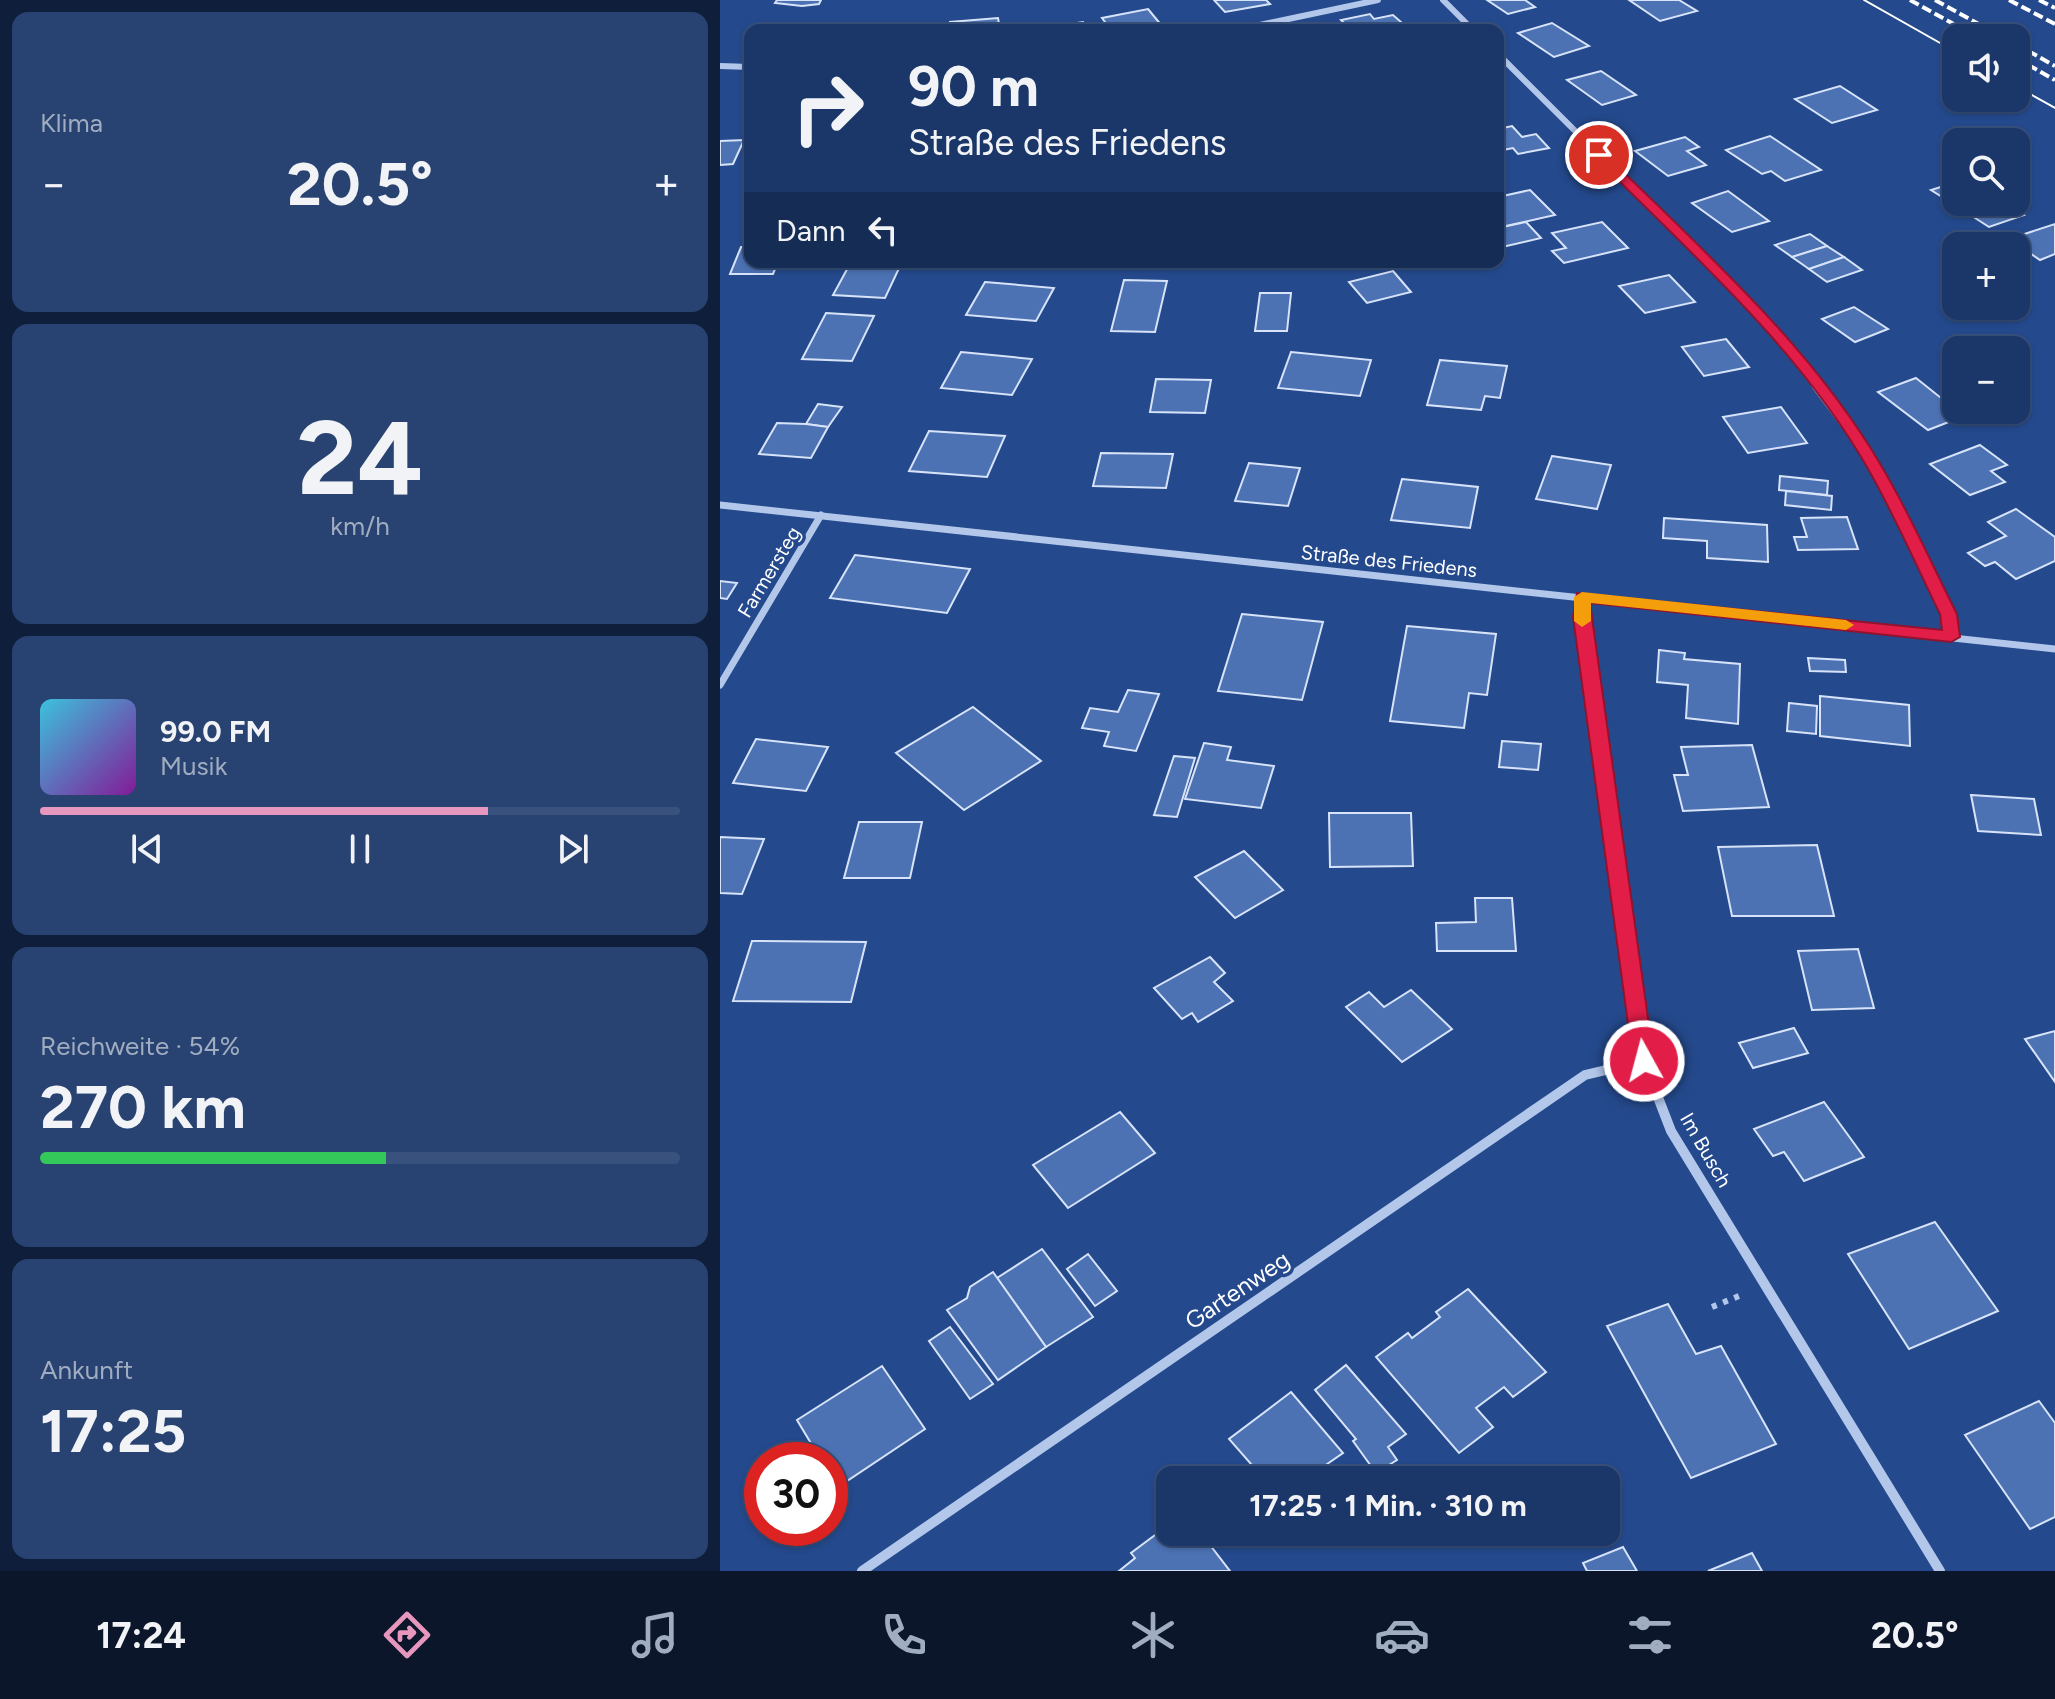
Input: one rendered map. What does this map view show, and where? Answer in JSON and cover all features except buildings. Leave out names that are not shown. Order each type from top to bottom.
[{"type":"street","points":[[1264,24],[1378,0]]},
{"type":"street","points":[[1443,0],[1467,24]]},
{"type":"street","points":[[1504,60],[1768,323],[1806,369],[1874,466],[1948,614],[1951,637]]},
{"type":"street","points":[[720,66],[744,67]]},
{"type":"street","name":"Straße des Friedens","points":[[720,505],[2055,649]]},
{"type":"street","name":"Farmersteg","points":[[720,685],[821,515]]},
{"type":"street","name":"Im Busch","points":[[1582,597],[1582,617],[1644,1061],[1671,1131],[1940,1571]]},
{"type":"street","name":"Gartenweg","points":[[862,1571],[1585,1075],[1644,1061]]},
{"type":"tram line","points":[[1864,0],[1942,44]]},
{"type":"tram line","points":[[2030,94],[2055,108]]},
{"type":"railway","points":[[1910,0],[1954,24]]},
{"type":"railway","points":[[1935,0],[1979,24]]},
{"type":"railway","points":[[2009,0],[2055,24]]},
{"type":"railway","points":[[2039,0],[2055,8]]},
{"type":"railway","points":[[2030,52],[2055,66]]},
{"type":"railway","points":[[2030,66],[2055,80]]},
{"type":"slow traffic","points":[[1582,621],[1582,597],[1846,625]]},
{"type":"route","points":[[1599,155],[1768,323],[1806,369],[1874,466],[1948,614],[1951,637],[1582,597],[1582,617],[1644,1061]]}]
